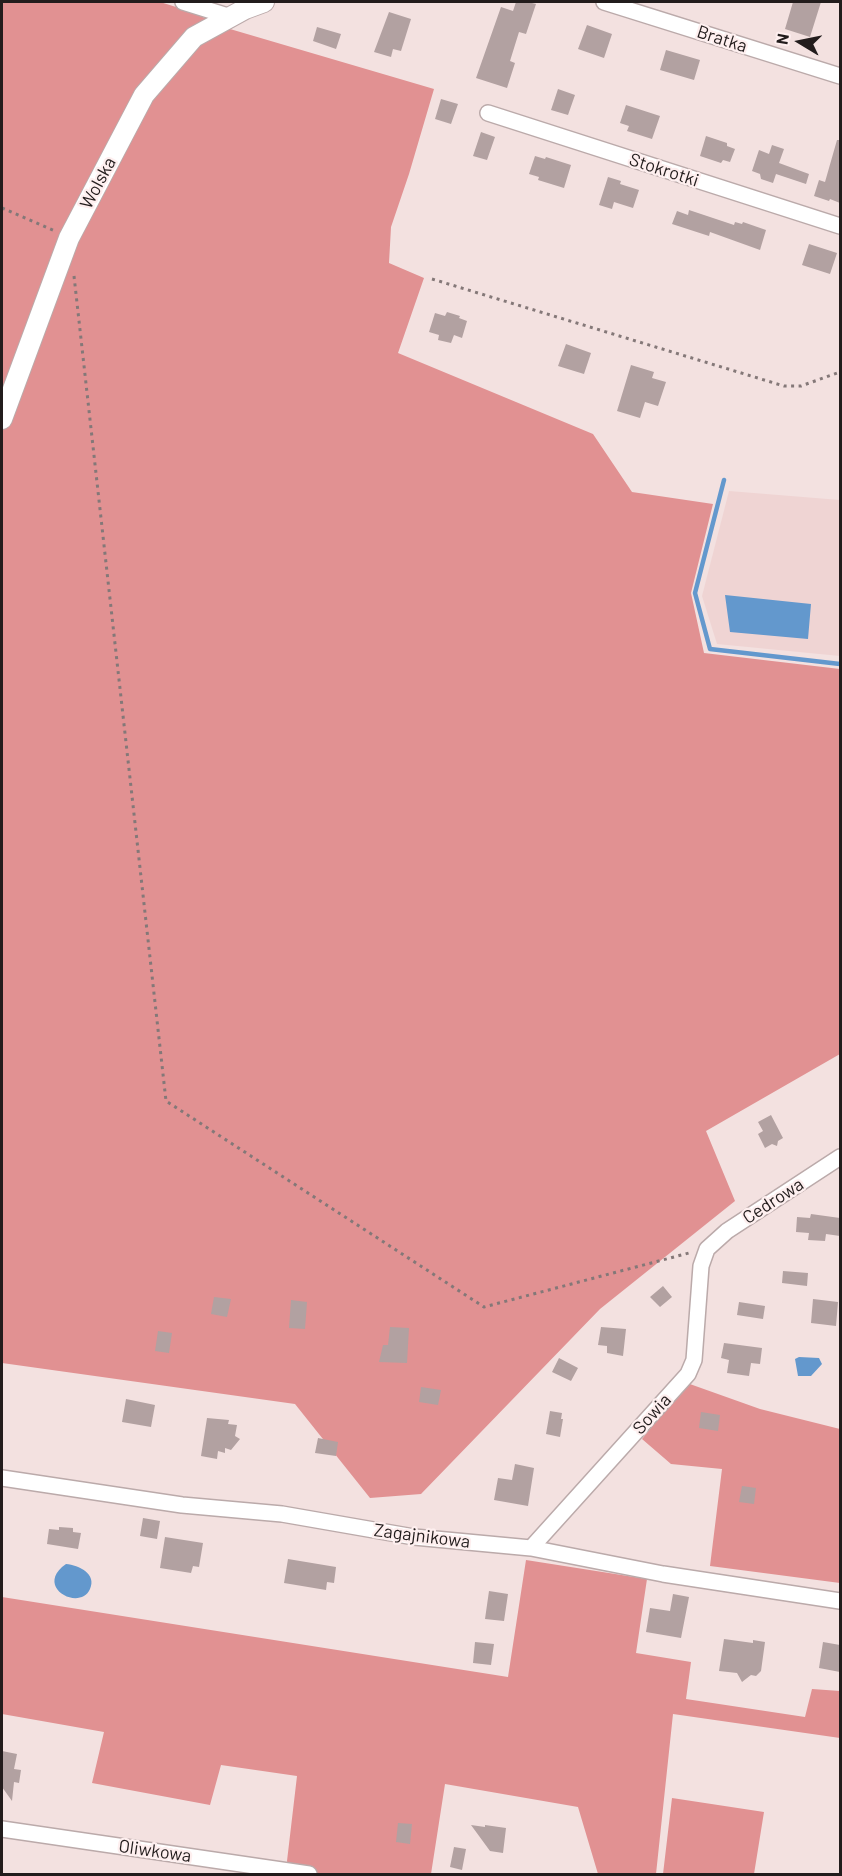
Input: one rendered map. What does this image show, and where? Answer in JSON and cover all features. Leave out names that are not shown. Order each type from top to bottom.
[{"type":"street","points":[[183,2],[231,17]]},
{"type":"street","name":"Wolska","points":[[2,419],[69,238],[144,95],[194,37],[264,2]]},
{"type":"street","name":"Bratka","points":[[604,2],[840,76]]},
{"type":"street","name":"Stokrotki","points":[[488,113],[840,226]]},
{"type":"street","name":"Cedrowa","points":[[707,1249],[727,1231],[840,1157]]},
{"type":"street","name":"Sowia","points":[[531,1548],[688,1374],[694,1360],[701,1266],[707,1249]]},
{"type":"street","name":"Zagajnikowa","points":[[2,1478],[182,1505],[282,1514],[414,1537],[531,1548],[663,1574],[840,1601]]},
{"type":"street","name":"Oliwkowa","points":[[2,1829],[309,1875]]},
{"type":"path","points":[[2,208],[69,238]]},
{"type":"path","points":[[74,273],[166,1101],[484,1307],[707,1249]]},
{"type":"path","points":[[432,279],[784,386],[801,386],[840,372]]},
{"type":"shaded area","points":[[2,2],[160,2],[189,11],[230,29],[434,89],[391,227],[389,263],[424,278],[398,353],[593,434],[632,492],[713,504],[691,593],[704,653],[840,669],[840,1054],[706,1131],[735,1201],[600,1309],[421,1494],[370,1498],[295,1404],[2,1363]]},
{"type":"shaded area","points":[[729,491],[840,500],[840,656],[717,644],[702,596]]},
{"type":"shaded area","points":[[687,1383],[760,1409],[840,1429],[840,1583],[710,1566],[722,1469],[671,1464],[642,1439]]},
{"type":"shaded area","points":[[526,1560],[647,1579],[636,1653],[691,1662],[686,1699],[805,1717],[812,1689],[840,1691],[840,1738],[673,1714],[656,1874],[598,1874],[578,1807],[445,1784],[431,1874],[290,1874],[287,1861],[297,1776],[221,1765],[210,1805],[92,1783],[104,1732],[2,1714],[2,1597],[508,1677]]},
{"type":"shaded area","points":[[672,1798],[764,1812],[754,1874],[663,1874]]},
{"type":"water","points":[[725,595],[811,604],[808,639],[730,632]]},
{"type":"water","points":[[799,1357],[819,1358],[822,1364],[811,1376],[798,1376],[795,1359]]},
{"type":"water","points":[[66,1564],[81,1568],[89,1575],[92,1584],[85,1595],[77,1598],[69,1597],[56,1588],[54,1581],[57,1573]]},
{"type":"building","points":[[516,2],[536,4],[526,34],[519,32],[510,61],[515,63],[507,88],[476,78],[501,7],[513,11]]},
{"type":"building","points":[[793,2],[821,2],[810,37],[785,29]]},
{"type":"building","points":[[389,12],[411,19],[401,51],[393,49],[391,57],[374,52]]},
{"type":"building","points":[[587,25],[612,34],[604,58],[578,49]]},
{"type":"building","points":[[317,27],[341,34],[336,49],[313,41]]},
{"type":"building","points":[[666,50],[700,60],[694,80],[660,70]]},
{"type":"building","points":[[558,89],[575,95],[568,115],[551,110]]},
{"type":"building","points":[[441,99],[458,104],[451,124],[435,119]]},
{"type":"building","points":[[626,105],[660,116],[652,139],[627,131],[629,126],[620,123]]},
{"type":"building","points":[[481,132],[495,137],[487,160],[473,156]]},
{"type":"building","points":[[706,136],[727,143],[727,146],[735,149],[730,162],[723,160],[721,163],[700,156]]},
{"type":"building","points":[[837,140],[840,140],[840,203],[814,196],[819,180],[825,182]]},
{"type":"building","points":[[772,145],[784,149],[779,163],[809,174],[806,184],[776,174],[773,183],[761,179],[760,174],[752,171],[759,150],[769,154]]},
{"type":"building","points":[[535,156],[571,165],[564,188],[538,180],[539,177],[529,174]]},
{"type":"building","points":[[608,177],[621,181],[620,184],[639,190],[633,208],[614,202],[612,209],[599,205]]},
{"type":"building","points":[[689,210],[734,225],[735,222],[742,224],[743,222],[766,230],[760,250],[710,232],[709,236],[672,224],[677,211],[688,215]]},
{"type":"building","points":[[809,244],[837,253],[830,274],[802,265]]},
{"type":"building","points":[[447,312],[467,321],[462,338],[454,335],[451,343],[438,340],[439,335],[429,332],[435,313],[445,316]]},
{"type":"building","points":[[566,344],[591,353],[584,374],[558,366]]},
{"type":"building","points":[[631,365],[654,372],[652,378],[666,382],[658,406],[645,402],[640,418],[617,411]]},
{"type":"building","points":[[771,1115],[783,1138],[778,1141],[777,1146],[772,1144],[765,1148],[758,1134],[763,1131],[758,1122]]},
{"type":"building","points":[[811,1214],[840,1218],[840,1236],[826,1234],[825,1241],[808,1240],[809,1233],[796,1232],[797,1217],[810,1218]]},
{"type":"building","points":[[783,1271],[808,1273],[807,1286],[782,1283]]},
{"type":"building","points":[[663,1286],[672,1297],[660,1307],[650,1297]]},
{"type":"building","points":[[214,1297],[231,1299],[227,1317],[211,1314]]},
{"type":"building","points":[[813,1299],[838,1302],[836,1326],[811,1323]]},
{"type":"building","points":[[291,1300],[307,1302],[305,1329],[289,1328]]},
{"type":"building","points":[[739,1302],[765,1306],[763,1319],[737,1315]]},
{"type":"building","points":[[390,1327],[409,1328],[407,1363],[379,1362],[383,1345],[388,1345]]},
{"type":"building","points":[[601,1327],[626,1329],[623,1356],[607,1353],[607,1346],[598,1345]]},
{"type":"building","points":[[158,1331],[172,1333],[169,1353],[155,1351]]},
{"type":"building","points":[[724,1343],[762,1348],[760,1364],[751,1363],[749,1376],[727,1373],[729,1360],[721,1358]]},
{"type":"building","points":[[559,1358],[578,1368],[571,1381],[552,1372]]},
{"type":"building","points":[[421,1387],[441,1390],[438,1405],[419,1402]]},
{"type":"building","points":[[126,1399],[155,1405],[151,1427],[122,1422]]},
{"type":"building","points":[[550,1411],[562,1413],[560,1437],[546,1434]]},
{"type":"building","points":[[701,1412],[720,1415],[718,1431],[699,1428]]},
{"type":"building","points":[[207,1418],[229,1420],[228,1424],[237,1425],[235,1436],[240,1439],[231,1450],[225,1448],[225,1453],[218,1451],[217,1459],[201,1456]]},
{"type":"building","points":[[318,1438],[338,1442],[336,1456],[315,1453]]},
{"type":"building","points":[[515,1464],[534,1468],[528,1506],[494,1500],[498,1478],[512,1480]]},
{"type":"building","points":[[742,1486],[756,1488],[754,1504],[739,1502]]},
{"type":"building","points":[[143,1518],[160,1521],[157,1539],[140,1536]]},
{"type":"building","points":[[59,1527],[73,1528],[73,1532],[81,1533],[78,1549],[47,1544],[49,1529],[59,1530]]},
{"type":"building","points":[[165,1537],[203,1543],[199,1567],[193,1566],[191,1573],[160,1568]]},
{"type":"building","points":[[288,1559],[336,1567],[334,1583],[327,1582],[326,1590],[284,1583]]},
{"type":"building","points":[[489,1591],[508,1594],[504,1621],[485,1619]]},
{"type":"building","points":[[673,1594],[689,1597],[681,1638],[646,1632],[650,1608],[670,1611]]},
{"type":"building","points":[[724,1639],[753,1643],[753,1640],[765,1642],[761,1671],[756,1676],[751,1675],[742,1682],[737,1673],[719,1671]]},
{"type":"building","points":[[475,1642],[494,1644],[491,1665],[473,1663]]},
{"type":"building","points":[[823,1642],[840,1645],[840,1672],[819,1668]]},
{"type":"building","points":[[2,1751],[17,1754],[14,1769],[21,1770],[19,1783],[14,1782],[12,1801],[2,1787]]},
{"type":"building","points":[[398,1823],[412,1824],[410,1844],[396,1842]]},
{"type":"building","points":[[471,1825],[506,1828],[503,1853],[490,1851]]},
{"type":"building","points":[[454,1847],[466,1849],[462,1870],[450,1867]]},
{"type":"waterway","points":[[724,480],[695,593],[710,649],[840,664]]}]
